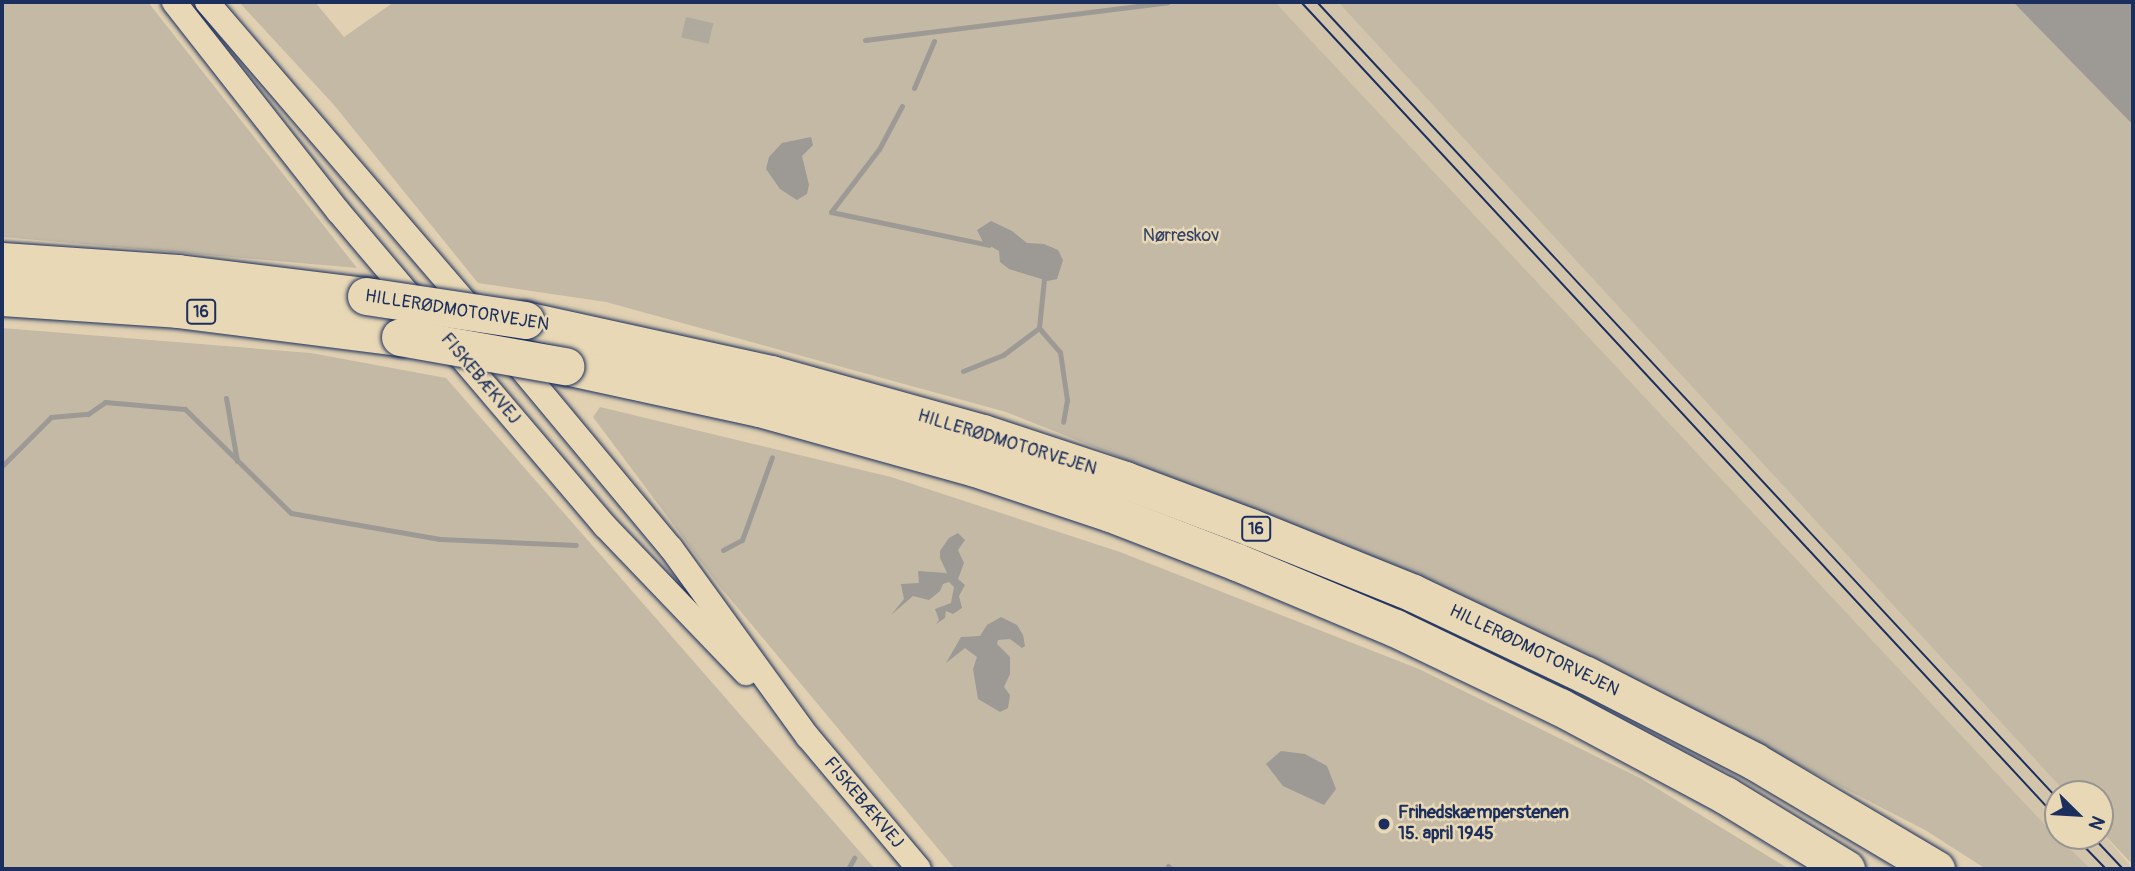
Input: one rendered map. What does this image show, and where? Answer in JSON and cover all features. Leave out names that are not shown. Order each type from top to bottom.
[{"type":"highway","name":"HILLERØDMOTORVEJEN","points":[[2,261],[178,273],[366,296],[525,320],[771,374],[970,429],[1125,480],[1413,593],[1586,675],[1754,761],[1936,869]]},
{"type":"highway","name":"HILLERØDMOTORVEJEN","points":[[2,297],[177,309],[400,337],[565,366],[759,408],[975,468],[1110,513],[1395,628],[1560,707],[1726,795],[1846,869]]},
{"type":"street","name":"FISKEBÆKVEJ","points":[[174,2],[338,211],[605,526],[808,737],[919,869]]},
{"type":"street","name":"FISKEBÆKVEJ","points":[[207,2],[621,486],[671,548],[808,737]]},
{"type":"shaded area","points":[[1275,2],[1338,2],[2054,780],[2044,780],[2044,824]]},
{"type":"shaded area","points":[[2013,2],[2133,2],[2133,125]]},
{"type":"shaded area","points":[[811,137],[813,145],[802,156],[809,185],[807,194],[797,200],[780,189],[766,169],[769,157],[782,143]]},
{"type":"shaded area","points":[[991,221],[1012,231],[1027,243],[1044,244],[1058,250],[1063,260],[1057,279],[1048,281],[1009,269],[1000,262],[999,251],[983,242],[977,230]]},
{"type":"shaded area","points":[[958,533],[965,540],[958,550],[964,563],[958,579],[965,585],[959,596],[962,608],[953,614],[946,611],[945,618],[936,624],[939,620],[935,609],[951,603],[954,587],[949,582],[943,584],[940,591],[929,600],[913,596],[891,615],[904,599],[901,584],[919,583],[918,571],[947,573],[940,558],[940,551],[949,538]]},
{"type":"shaded area","points":[[1001,617],[1017,625],[1025,646],[1022,648],[1010,639],[998,640],[997,644],[1010,657],[1010,674],[1004,687],[1010,695],[1008,708],[1000,712],[978,699],[973,669],[977,657],[965,648],[946,663],[961,637],[980,636],[987,625]]},
{"type":"shaded area","points":[[1281,751],[1305,754],[1327,766],[1336,789],[1324,805],[1283,786],[1266,764]]},
{"type":"shaded area","points":[[2114,847],[2133,869],[2091,869],[2071,850],[2114,850]]},
{"type":"green space","points":[[2,2],[148,2],[357,268],[2,237]]},
{"type":"green space","name":"Nørreskov","points":[[239,2],[315,2],[344,37],[394,2],[1275,2],[2044,824],[2044,850],[2071,850],[2091,869],[1986,869],[1925,830],[1593,659],[1291,525],[1006,412],[606,302],[478,283],[334,105]]},
{"type":"green space","points":[[1338,2],[2013,2],[2133,125],[2133,865],[2114,845],[2114,780],[2054,780]]},
{"type":"green space","points":[[2,328],[311,353],[446,378],[875,869],[2,869]]},
{"type":"green space","points":[[600,407],[891,477],[1120,552],[1419,669],[1640,778],[1789,869],[955,869],[717,583],[593,417]]},
{"type":"building","points":[[686,17],[713,23],[709,44],[681,37]]},
{"type":"waterway","points":[[865,40],[1168,2]]},
{"type":"waterway","points":[[914,88],[934,41]]},
{"type":"waterway","points":[[902,106],[879,149],[831,212],[989,245]]},
{"type":"waterway","points":[[963,371],[1003,355],[1039,328],[1044,279]]},
{"type":"waterway","points":[[1039,328],[1060,352],[1067,400],[1063,422]]},
{"type":"waterway","points":[[226,398],[237,461]]},
{"type":"waterway","points":[[2,466],[51,417],[88,414],[105,402],[185,409],[291,513],[440,539],[576,545]]},
{"type":"waterway","points":[[723,550],[742,540],[772,457]]},
{"type":"waterway","points":[[848,869],[854,858]]},
{"type":"waterway","points":[[1168,866],[1171,869]]},
{"type":"tram line","points":[[1301,2],[2044,804]]},
{"type":"tram line","points":[[1317,2],[2044,784]]},
{"type":"tram line","points":[[2088,850],[2106,869]]},
{"type":"tram line","points":[[2105,850],[2123,869]]},
{"type":"place","name":"Frihedskæmperstenen 15. april 1945","points":[[1384,824]]}]
